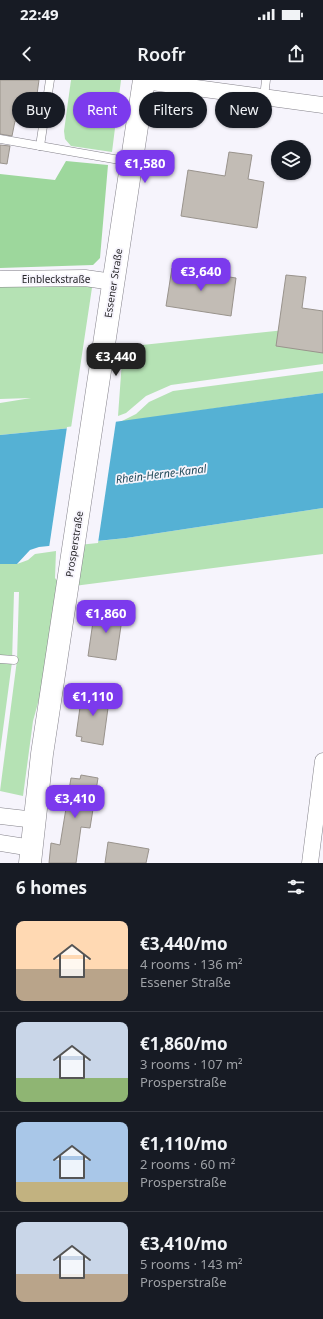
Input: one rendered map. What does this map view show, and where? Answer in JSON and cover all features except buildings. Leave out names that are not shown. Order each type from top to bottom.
[{"type":"main road","name":"Essener Straße","points":[[83,486],[112,282],[144,81]]},
{"type":"main road","name":"Prosperstraße","points":[[31,855],[42,754],[83,486]]},
{"type":"street","points":[[144,81],[226,92]]},
{"type":"street","points":[[272,98],[323,105]]},
{"type":"street","name":"Einbleckstraße","points":[[0,279],[85,278],[112,282]]},
{"type":"street","points":[[310,863],[323,761]]},
{"type":"street","points":[[0,816],[36,820]]},
{"type":"street","points":[[0,844],[31,855]]},
{"type":"lane","points":[[40,146],[50,80]]},
{"type":"lane","points":[[265,92],[266,80]]},
{"type":"lane","points":[[0,139],[132,162]]},
{"type":"lane","points":[[0,659],[14,660]]},
{"type":"green space","points":[[71,80],[121,80],[120,92],[73,92],[73,128],[115,128],[112,152],[71,146],[65,139],[65,124]]},
{"type":"green space","points":[[66,161],[108,165],[100,258],[93,265],[0,268],[0,174],[55,180]]},
{"type":"green space","points":[[93,281],[71,428],[0,435],[0,403],[31,398],[0,399],[0,283]]},
{"type":"green space","points":[[323,326],[323,364],[171,385],[146,396],[126,413],[118,416],[123,347]]},
{"type":"green space","points":[[323,371],[323,393],[120,422],[136,414],[149,402],[173,391]]},
{"type":"green space","points":[[323,508],[323,554],[74,586],[80,543],[126,538]]},
{"type":"green space","points":[[56,551],[55,578],[60,584],[41,692],[33,721],[23,796],[0,791],[17,660],[19,592],[14,592],[12,662],[0,752],[0,564],[17,564],[28,560],[35,554]]},
{"type":"water","name":"Rhein-Herne-Kanal","points":[[323,393],[323,508],[126,538],[39,547],[30,550],[17,564],[0,564],[0,435],[71,428]]},
{"type":"pier","points":[[116,421],[98,543],[49,548],[67,427]]}]
